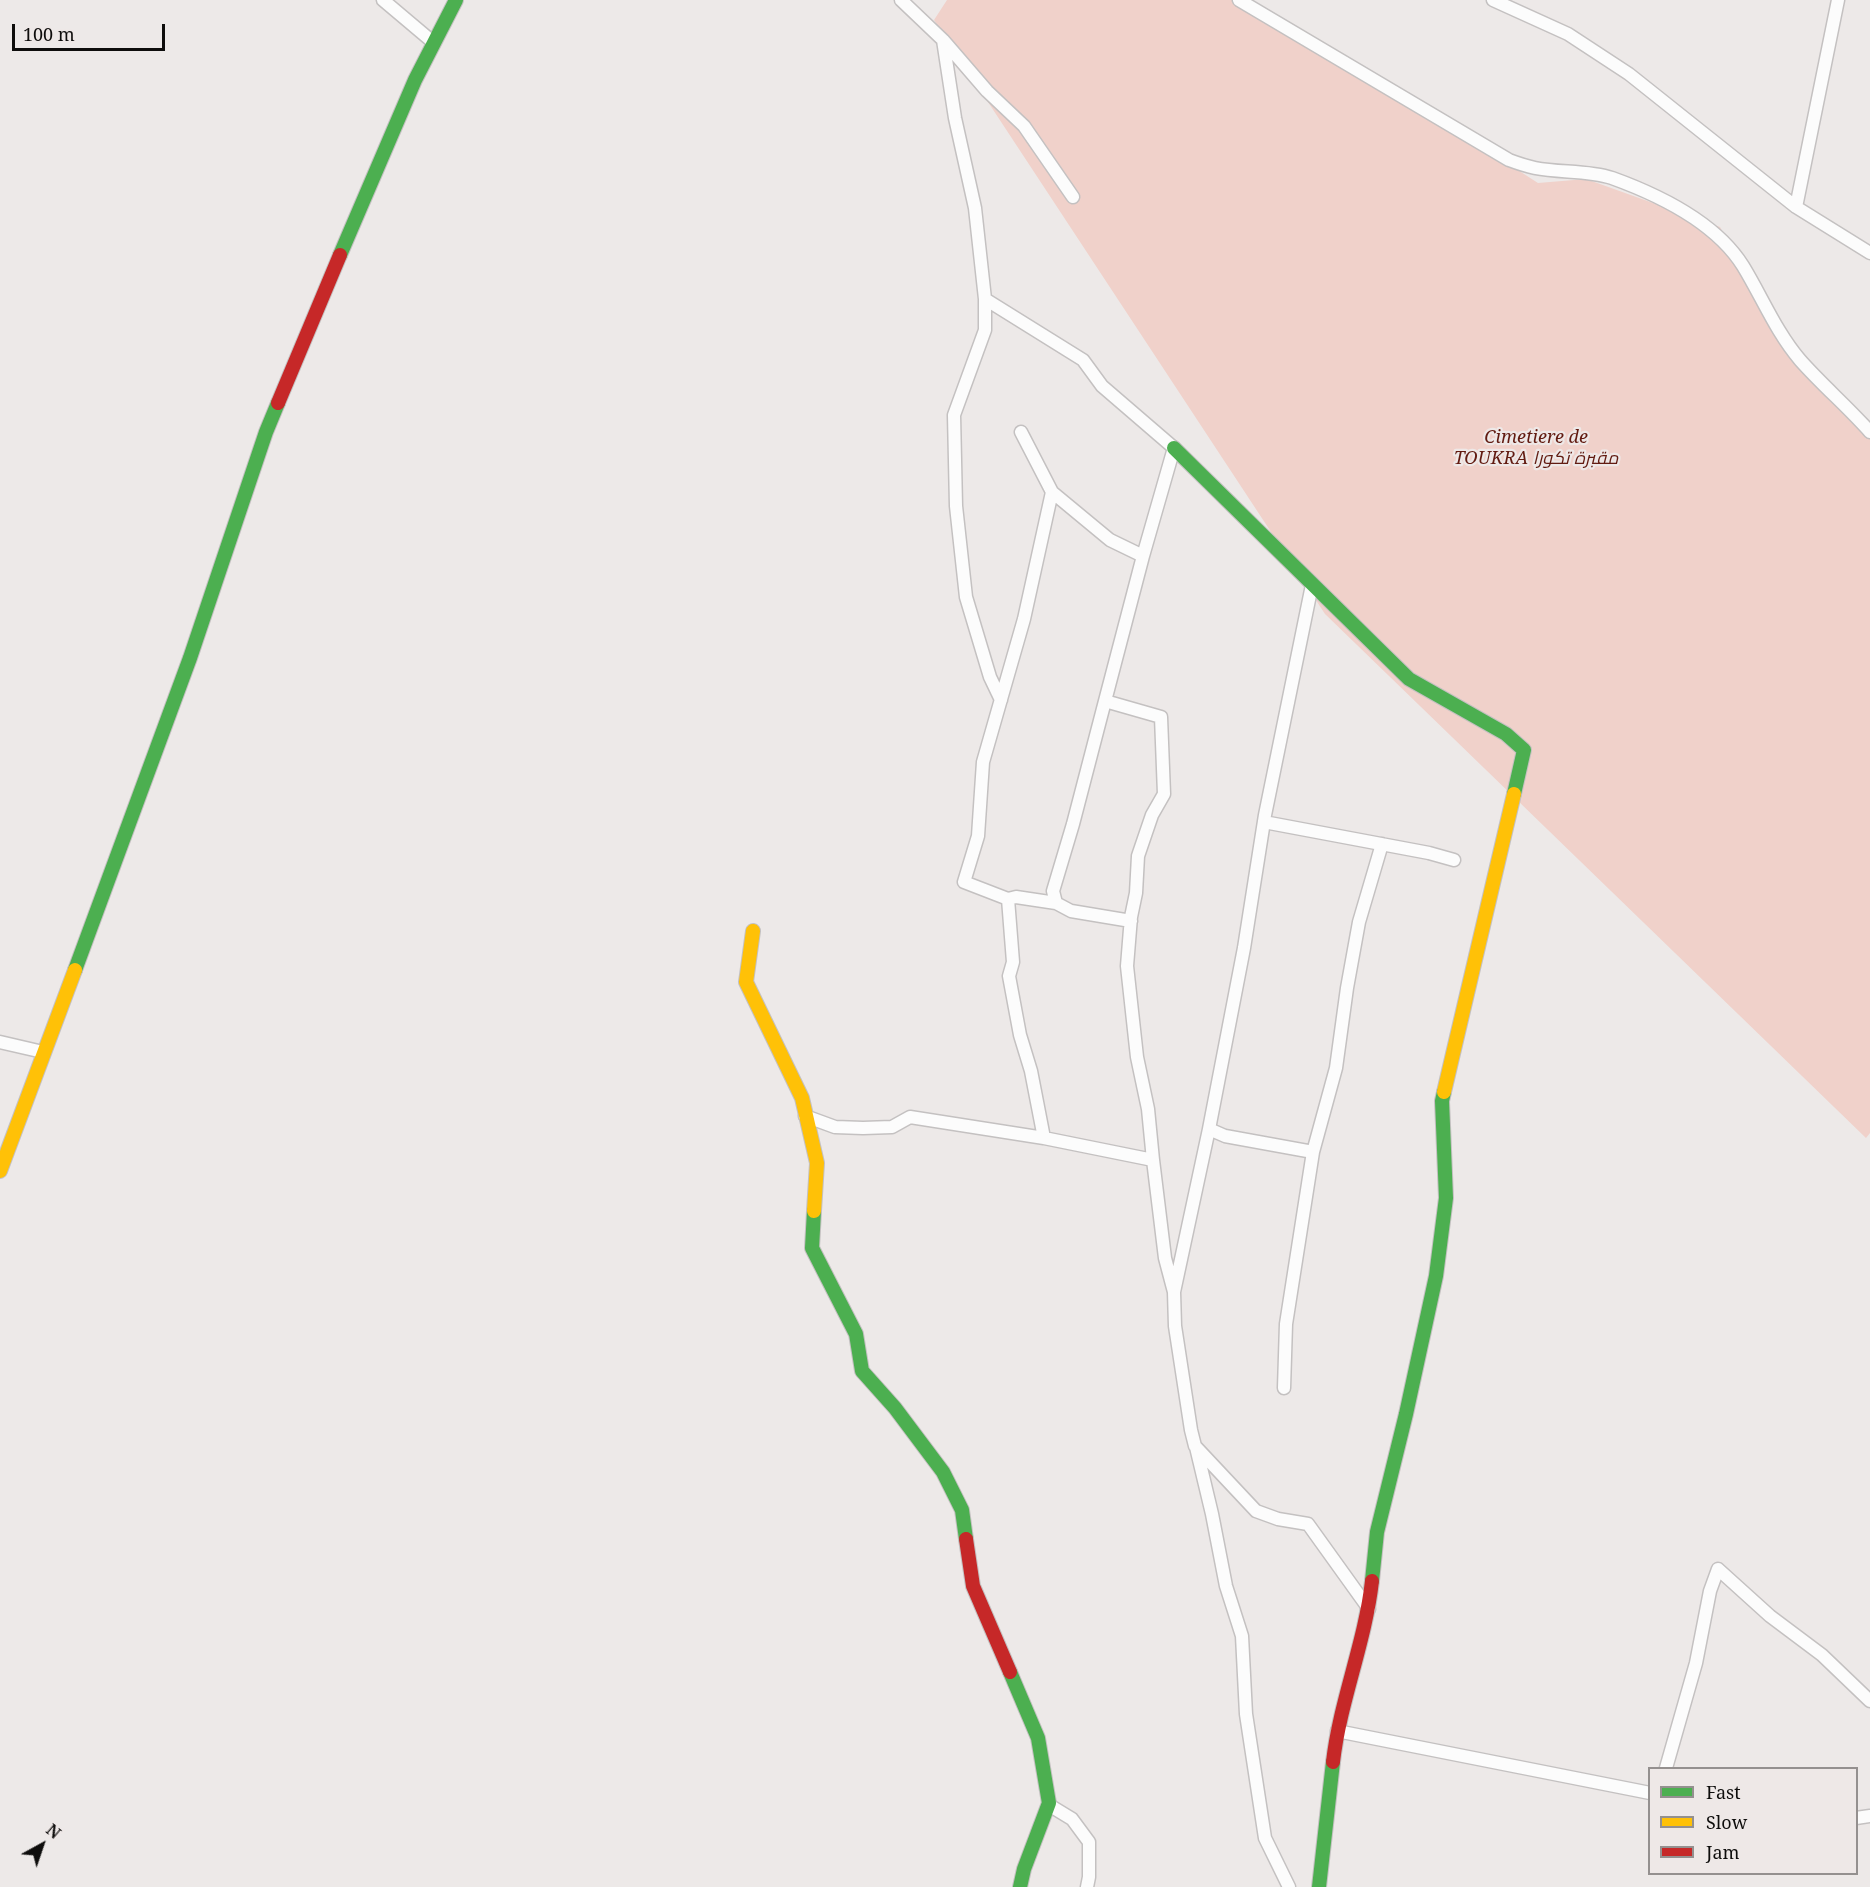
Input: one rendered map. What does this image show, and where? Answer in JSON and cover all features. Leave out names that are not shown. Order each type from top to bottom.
[{"type":"main road","points":[[0,1171],[190,658],[266,432],[383,152],[456,0]]},
{"type":"main road","points":[[1174,447],[1409,679],[1506,734],[1524,750],[1442,1101],[1446,1198],[1436,1276],[1377,1532],[1369,1609],[1337,1731],[1319,1887]]},
{"type":"main road","points":[[753,932],[746,982],[802,1098],[817,1163],[812,1248],[856,1334],[862,1371],[895,1408],[943,1472],[962,1510],[973,1586],[1038,1738],[1049,1803],[1024,1869],[1020,1887]]},
{"type":"street","points":[[383,0],[434,43]]},
{"type":"street","points":[[901,0],[943,40],[987,91],[1024,126],[1072,197]]},
{"type":"street","points":[[1239,0],[1509,160],[1536,168],[1565,170],[1610,178],[1658,198],[1702,223],[1724,241],[1742,265],[1772,319],[1799,359],[1870,432]]},
{"type":"street","points":[[1493,0],[1568,34],[1629,74],[1796,207],[1870,253]]},
{"type":"street","points":[[1796,207],[1838,0]]},
{"type":"street","points":[[943,40],[955,118],[975,208],[985,299],[985,330],[954,415],[956,506],[966,597],[990,677],[1001,700]]},
{"type":"street","points":[[985,299],[1083,360],[1102,386],[1174,447],[1053,891],[1056,903]]},
{"type":"street","points":[[1021,432],[1052,492],[1110,540],[1143,556]]},
{"type":"street","points":[[1052,492],[1024,620],[983,762],[978,836],[964,882],[1008,899],[1016,897],[1056,903],[1071,911],[1131,921]]},
{"type":"street","points":[[1289,1887],[1265,1838],[1246,1714],[1242,1636],[1226,1586],[1212,1514],[1191,1430],[1174,1326],[1174,1292],[1209,1129],[1244,948],[1264,822],[1312,585]]},
{"type":"street","points":[[1106,701],[1161,717],[1164,794],[1152,815],[1138,856],[1127,966],[1137,1057],[1148,1109],[1165,1258],[1174,1292]]},
{"type":"street","points":[[1264,822],[1454,860]]},
{"type":"street","points":[[1284,1388],[1286,1324],[1313,1152],[1336,1068],[1359,922],[1382,844]]},
{"type":"street","points":[[1008,899],[1013,962],[1009,976],[1044,1138]]},
{"type":"street","points":[[0,1042],[43,1052]]},
{"type":"street","points":[[805,1116],[835,1127],[863,1128],[892,1127],[910,1117],[1044,1138],[1153,1160]]},
{"type":"street","points":[[1209,1129],[1225,1136],[1313,1152]]},
{"type":"street","points":[[1196,1446],[1256,1511],[1278,1519],[1308,1524],[1369,1609]]},
{"type":"street","points":[[1666,1767],[1696,1663],[1710,1591],[1718,1569],[1770,1616],[1822,1655],[1870,1701]]},
{"type":"street","points":[[1337,1731],[1648,1793]]},
{"type":"street","points":[[1049,1805],[1072,1818],[1089,1842],[1087,1887]]},
{"type":"green space","name":"Cimetiere de TOUKRA مقبرة تكورا","points":[[947,0],[1241,0],[1281,18],[1538,183],[1586,179],[1720,227],[1787,355],[1870,436],[1870,1133],[1866,1138],[1325,614],[934,20]]},
{"type":"traffic: fast","points":[[340,255],[415,80],[456,0]]},
{"type":"traffic: fast","points":[[75,970],[190,658],[266,432],[278,403]]},
{"type":"traffic: fast","points":[[1174,448],[1409,679],[1506,734],[1524,750],[1514,794]]},
{"type":"traffic: fast","points":[[1372,1581],[1377,1532],[1436,1276],[1446,1198],[1442,1101],[1444,1092]]},
{"type":"traffic: fast","points":[[814,1211],[812,1248],[856,1334],[862,1371],[895,1408],[943,1472],[962,1510],[966,1539]]},
{"type":"traffic: fast","points":[[1010,1672],[1038,1738],[1049,1803],[1024,1869],[1020,1887]]},
{"type":"traffic: fast","points":[[1319,1887],[1333,1762]]},
{"type":"traffic: slow","points":[[1444,1092],[1514,794]]},
{"type":"traffic: slow","points":[[753,931],[746,982],[802,1098],[817,1163],[814,1211]]},
{"type":"traffic: slow","points":[[0,1171],[75,970]]},
{"type":"traffic: jam","points":[[278,403],[340,255]]},
{"type":"traffic: jam","points":[[966,1539],[973,1586],[1010,1672]]},
{"type":"traffic: jam","points":[[1333,1762],[1336,1739],[1364,1627],[1372,1581]]}]
